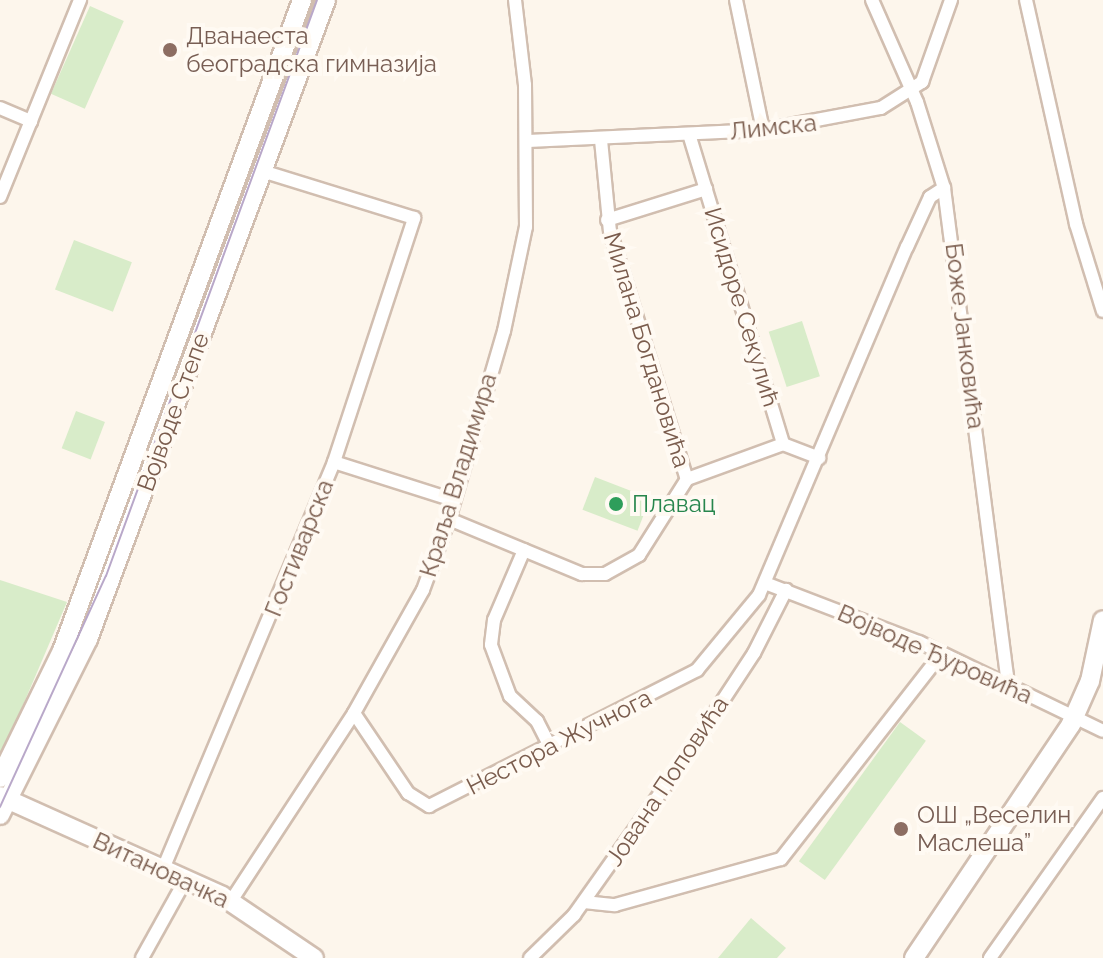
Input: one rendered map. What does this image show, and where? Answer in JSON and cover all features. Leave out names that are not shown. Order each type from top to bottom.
[{"type":"main road","name":"Војводе Степе","points":[[0,778],[62,651],[302,0]]},
{"type":"main road","name":"Војводе Степе","points":[[3,804],[88,639],[326,0]]},
{"type":"main road","points":[[914,958],[1075,718],[1094,667],[1103,620]]},
{"type":"main road","name":"Витановачка","points":[[3,804],[163,869],[231,901],[314,958]]},
{"type":"street","points":[[0,197],[80,0]]},
{"type":"street","name":"Краља Владимира","points":[[231,901],[354,713],[423,590],[449,519],[520,266],[528,141],[515,0]]},
{"type":"street","points":[[736,0],[763,130]]},
{"type":"street","name":"Боже Јанковића","points":[[872,0],[913,92],[944,188],[1008,684]]},
{"type":"street","points":[[913,92],[928,66],[951,0]]},
{"type":"street","points":[[1026,0],[1076,224],[1103,311]]},
{"type":"street","name":"Лимска","points":[[528,141],[601,140],[763,130],[855,116],[913,92]]},
{"type":"street","points":[[0,108],[31,121]]},
{"type":"street","name":"Исидоре Секулић","points":[[689,134],[783,444]]},
{"type":"street","name":"Милана Богдановића","points":[[601,140],[607,220],[687,479]]},
{"type":"street","name":"Гостиварска","points":[[163,869],[334,462],[414,218],[262,171]]},
{"type":"street","points":[[765,583],[924,210],[932,194],[944,188]]},
{"type":"street","name":"Милана Богдановића","points":[[607,220],[706,189]]},
{"type":"street","points":[[449,519],[582,574],[611,572],[646,547],[687,479],[783,444],[819,458]]},
{"type":"street","points":[[334,462],[453,500]]},
{"type":"street","points":[[524,550],[494,620],[491,645],[510,696],[535,719],[550,747]]},
{"type":"street","name":"Војводе Ђуровића","points":[[765,583],[942,653],[1103,731]]},
{"type":"street","name":"Нестора Жучнога","points":[[354,713],[408,793],[425,806],[550,747],[697,670],[726,640],[765,583]]},
{"type":"street","name":"Јована Поповића","points":[[530,958],[584,902],[754,653],[786,590]]},
{"type":"street","points":[[584,902],[615,905],[781,859],[942,653]]},
{"type":"street","points":[[990,958],[1103,798]]},
{"type":"street","points":[[1091,813],[1103,821]]},
{"type":"street","points":[[142,958],[186,879]]},
{"type":"green space","points":[[90,6],[124,21],[85,109],[51,94]]},
{"type":"green space","points":[[74,240],[132,262],[113,312],[55,289]]},
{"type":"green space","points":[[802,321],[820,376],[787,387],[769,332]]},
{"type":"green space","points":[[76,411],[105,422],[91,459],[62,448]]},
{"type":"green space","name":"Плавац","points":[[595,477],[650,498],[638,531],[582,510]]},
{"type":"green space","points":[[0,580],[67,602],[0,759]]},
{"type":"green space","points":[[900,722],[926,741],[825,880],[799,861]]},
{"type":"green space","points":[[751,918],[786,948],[777,958],[718,958]]},
{"type":"tram line","points":[[0,807],[106,576],[317,0]]},
{"type":"place","name":"Дванаеста београдска гимназија","points":[[170,50]]},
{"type":"place","name":"Плавац","points":[[616,504]]},
{"type":"place","name":"ОШ „Веселин Маслеша”","points":[[901,829]]}]
